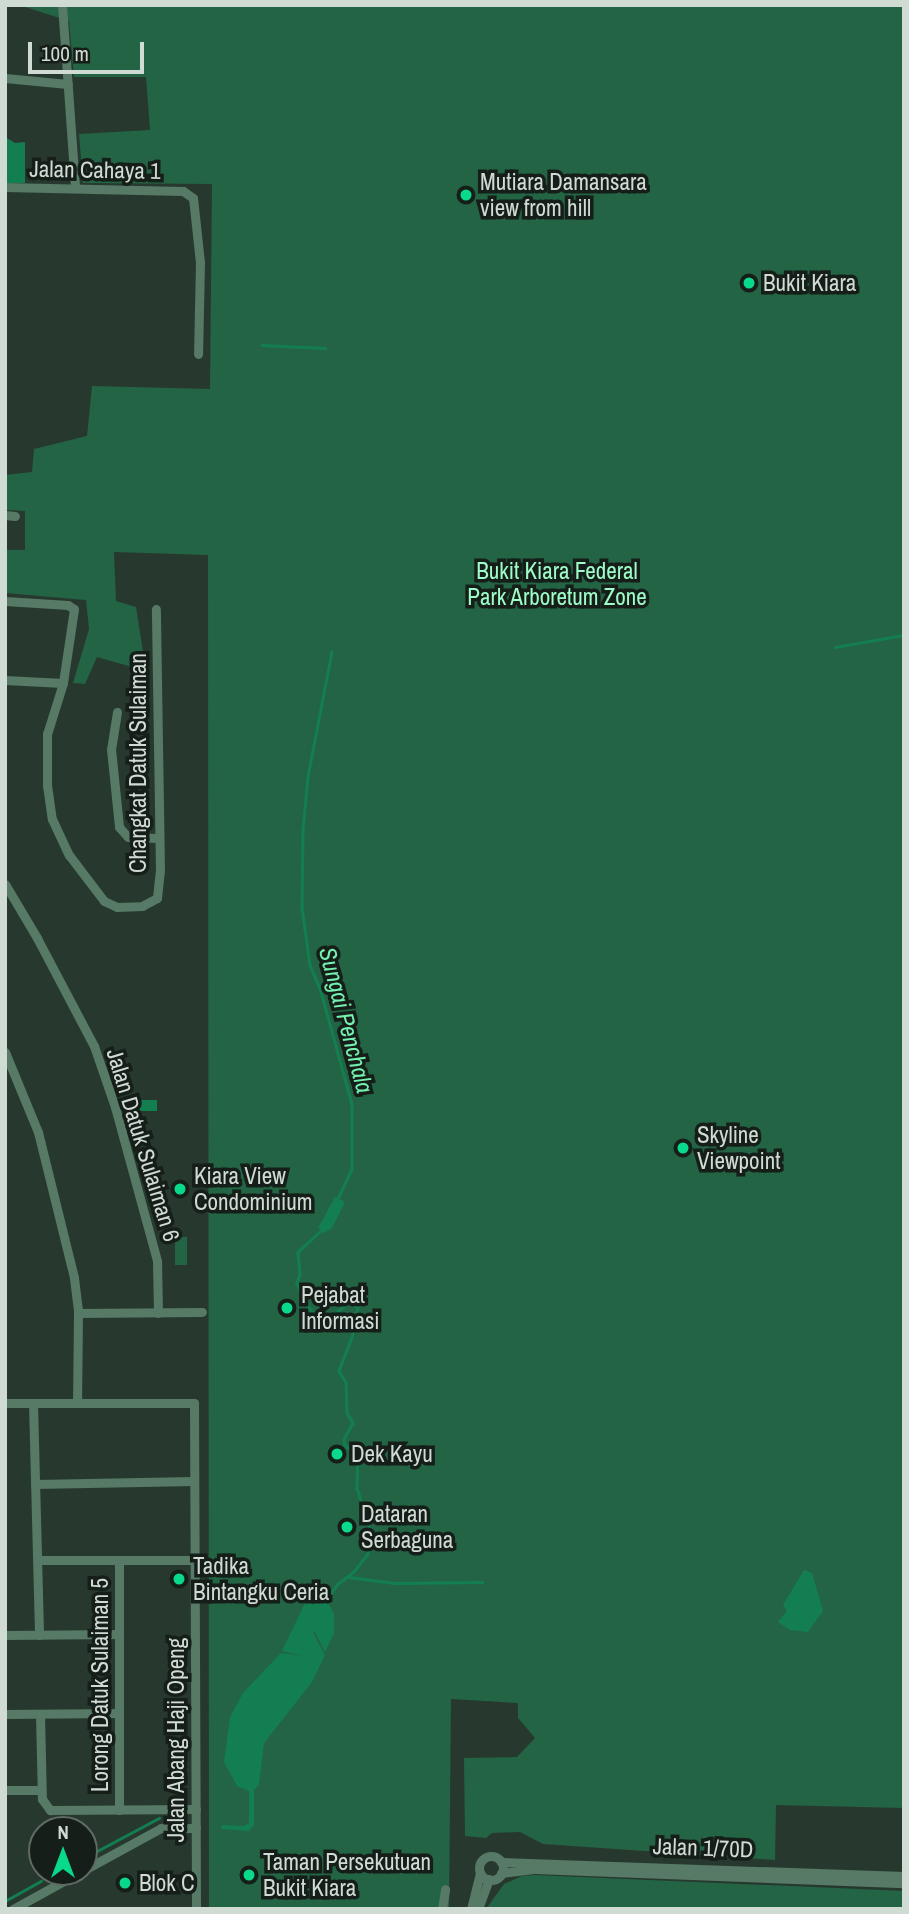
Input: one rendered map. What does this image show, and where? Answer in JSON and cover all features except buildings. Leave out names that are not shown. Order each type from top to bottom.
[{"type":"street","points":[[62,5],[75,188]]},
{"type":"street","points":[[5,78],[68,84]]},
{"type":"street","name":"Jalan Cahaya 1","points":[[5,187],[183,191],[193,198],[200,262],[198,354]]},
{"type":"street","name":"Changkat Datuk Sulaiman","points":[[5,601],[68,605],[74,609],[63,683],[47,734],[47,785],[52,819],[69,855],[104,901],[117,907],[142,906],[157,898],[159,838],[156,608]]},
{"type":"street","points":[[5,680],[63,683]]},
{"type":"street","points":[[117,712],[111,749],[119,827],[128,838],[159,838]]},
{"type":"street","name":"Jalan Datuk Sulaiman 6","points":[[5,884],[37,937],[94,1046],[115,1107],[157,1261],[158,1312]]},
{"type":"street","points":[[5,1052],[38,1132],[74,1278],[78,1313],[77,1403],[5,1403]]},
{"type":"street","points":[[78,1313],[202,1312]]},
{"type":"street","points":[[33,1403],[39,1635]]},
{"type":"street","name":"Jalan Abang Haji Openg","points":[[77,1403],[194,1403],[196,1909]]},
{"type":"street","points":[[35,1484],[194,1481]]},
{"type":"street","points":[[38,1560],[194,1560]]},
{"type":"street","name":"Lorong Datuk Sulaiman 5","points":[[119,1560],[119,1810]]},
{"type":"street","points":[[5,1635],[119,1634]]},
{"type":"street","points":[[5,1714],[119,1713]]},
{"type":"street","points":[[40,1714],[41,1790],[42,1799],[50,1810],[196,1809]]},
{"type":"street","points":[[5,1790],[41,1790]]},
{"type":"street","points":[[98,1862],[161,1828],[196,1828]]},
{"type":"street","points":[[478,1909],[484,1876],[479,1866],[484,1859],[492,1857],[500,1861],[501,1873],[496,1878],[484,1876]]},
{"type":"street","name":"Jalan 1/70D","points":[[500,1861],[904,1876]]},
{"type":"street","name":"Jalan 1/70D","points":[[501,1873],[534,1869],[904,1883]]},
{"type":"street","points":[[471,1909],[484,1876]]},
{"type":"street","points":[[13,1909],[55,1886]]},
{"type":"street","points":[[442,1909],[445,1889]]},
{"type":"green space","name":"Bukit Kiara Federal Park Arboretum Zone","points":[[19,5],[904,5],[904,1808],[776,1805],[775,1860],[543,1844],[520,1832],[492,1833],[486,1838],[465,1836],[464,1758],[517,1757],[535,1738],[518,1718],[518,1703],[451,1699],[449,1909],[209,1909],[208,555],[114,552],[116,601],[136,607],[146,671],[97,657],[85,684],[73,683],[89,629],[86,600],[5,593],[5,550],[25,550],[25,511],[5,510],[5,475],[32,472],[34,449],[87,436],[92,386],[210,389],[212,184],[83,183],[79,134],[150,130],[146,77],[74,77],[69,21]]},
{"type":"green space","points":[[175,1237],[187,1237],[187,1265],[175,1265]]},
{"type":"green space","points":[[522,1876],[904,1891],[904,1909],[486,1909],[504,1884]]},
{"type":"shaded area","points":[[5,137],[15,143],[25,142],[25,183],[5,183]]},
{"type":"shaded area","points":[[137,1100],[157,1100],[157,1111],[133,1111]]},
{"type":"shaded area","points":[[335,1197],[345,1202],[332,1228],[324,1233],[318,1228]]},
{"type":"shaded area","points":[[804,1570],[812,1573],[823,1611],[808,1632],[790,1630],[778,1622],[787,1611],[783,1605]]},
{"type":"shaded area","points":[[314,1600],[326,1600],[329,1604],[334,1614],[334,1633],[325,1652],[315,1632],[313,1633],[325,1655],[312,1682],[264,1743],[259,1784],[254,1790],[254,1825],[249,1831],[221,1829],[222,1825],[244,1826],[249,1823],[249,1791],[237,1786],[224,1762],[230,1717],[243,1693],[281,1653],[304,1656],[282,1651],[304,1605]]},
{"type":"waterway","points":[[262,345],[325,348]]},
{"type":"waterway","points":[[835,647],[904,635]]},
{"type":"waterway","name":"Sungai Penchala","points":[[332,652],[308,777],[303,830],[302,908],[310,965],[320,988],[352,1104],[352,1169],[338,1199]]},
{"type":"waterway","name":"Sungai Penchala","points":[[323,1229],[298,1252],[300,1275],[297,1283],[307,1305],[318,1318],[331,1317],[349,1302],[358,1307],[352,1337],[339,1371],[346,1382],[347,1413],[353,1423],[344,1439],[345,1445],[358,1455],[357,1488],[369,1524],[368,1554],[354,1572],[338,1584],[324,1603]]},
{"type":"waterway","points":[[349,1577],[394,1583],[482,1582]]},
{"type":"waterway","name":"Sungai Penchala","points":[[98,1851],[159,1818]]},
{"type":"waterway","name":"Sungai Penchala","points":[[5,1901],[32,1886]]},
{"type":"place","name":"Mutiara Damansara view from hill","points":[[466,195]]},
{"type":"place","name":"Bukit Kiara","points":[[749,283]]},
{"type":"place","name":"Skyline Viewpoint","points":[[683,1148]]},
{"type":"place","name":"Kiara View Condominium","points":[[180,1189]]},
{"type":"place","name":"Pejabat Informasi","points":[[287,1308]]},
{"type":"place","name":"Dek Kayu","points":[[337,1454]]},
{"type":"place","name":"Dataran Serbaguna","points":[[347,1527]]},
{"type":"place","name":"Tadika Bintangku Ceria","points":[[179,1579]]},
{"type":"place","name":"Taman Persekutuan Bukit Kiara","points":[[249,1875]]},
{"type":"place","name":"Blok C","points":[[125,1883]]}]
